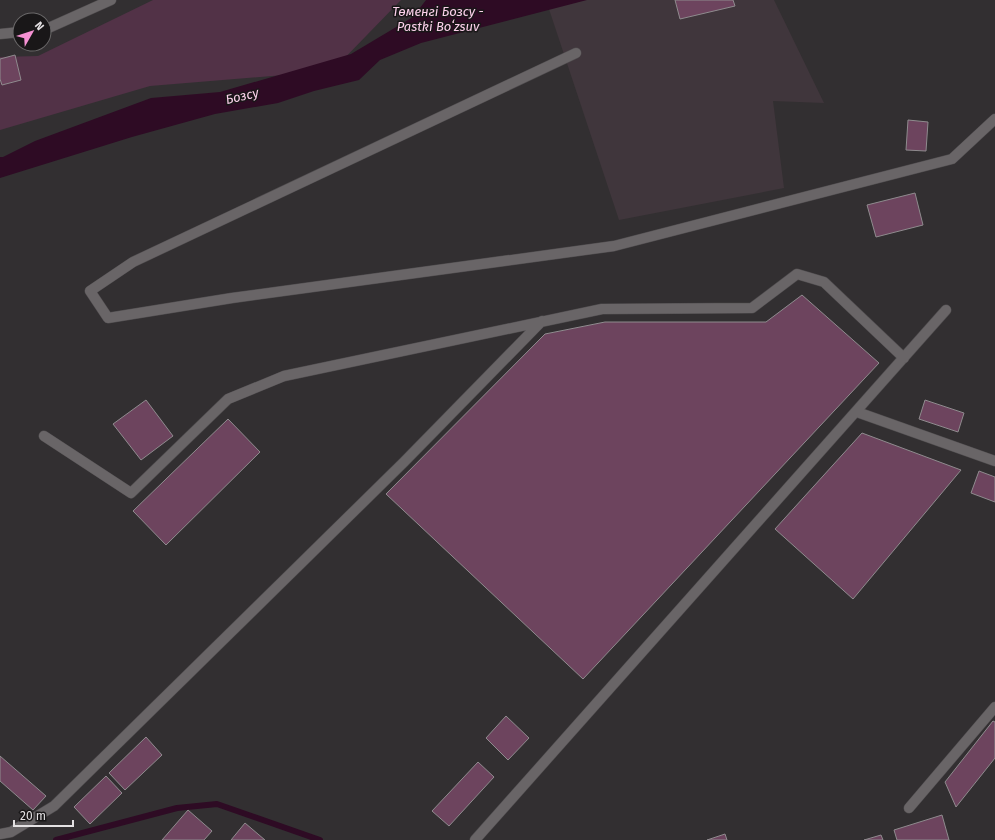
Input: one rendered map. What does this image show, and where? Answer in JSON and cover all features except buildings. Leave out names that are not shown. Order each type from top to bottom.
[{"type":"street","points":[[52,26],[111,0]]},
{"type":"street","points":[[0,34],[12,33]]},
{"type":"street","points":[[576,53],[133,262],[90,291],[108,318],[232,298],[614,246],[952,159],[995,120]]},
{"type":"street","points":[[44,436],[131,493],[228,399],[284,376],[602,309],[752,308],[797,274],[824,282],[904,358]]},
{"type":"street","points":[[475,840],[857,412],[946,310]]},
{"type":"street","points":[[0,834],[11,832],[54,806],[398,467],[542,321]]},
{"type":"street","points":[[857,412],[995,461]]},
{"type":"street","points":[[909,808],[995,707]]},
{"type":"shaded area","points":[[153,0],[401,0],[332,71],[150,86],[0,130],[0,57],[38,56],[46,52],[52,52],[52,49]]},
{"type":"shaded area","points":[[546,0],[774,0],[824,103],[773,101],[784,188],[619,220]]},
{"type":"water","name":"Төменгі Бозсу - Pastki Boʻzsuv","points":[[426,0],[587,0],[421,43],[380,60],[359,80],[314,91],[278,103],[215,114],[132,137],[0,178],[0,157],[3,157],[35,141],[151,98],[220,92],[351,54],[413,17]]},
{"type":"waterway","points":[[56,840],[177,808],[217,804],[320,840]]},
{"type":"water label","name":"Бозсу","points":[[242,96]]}]
